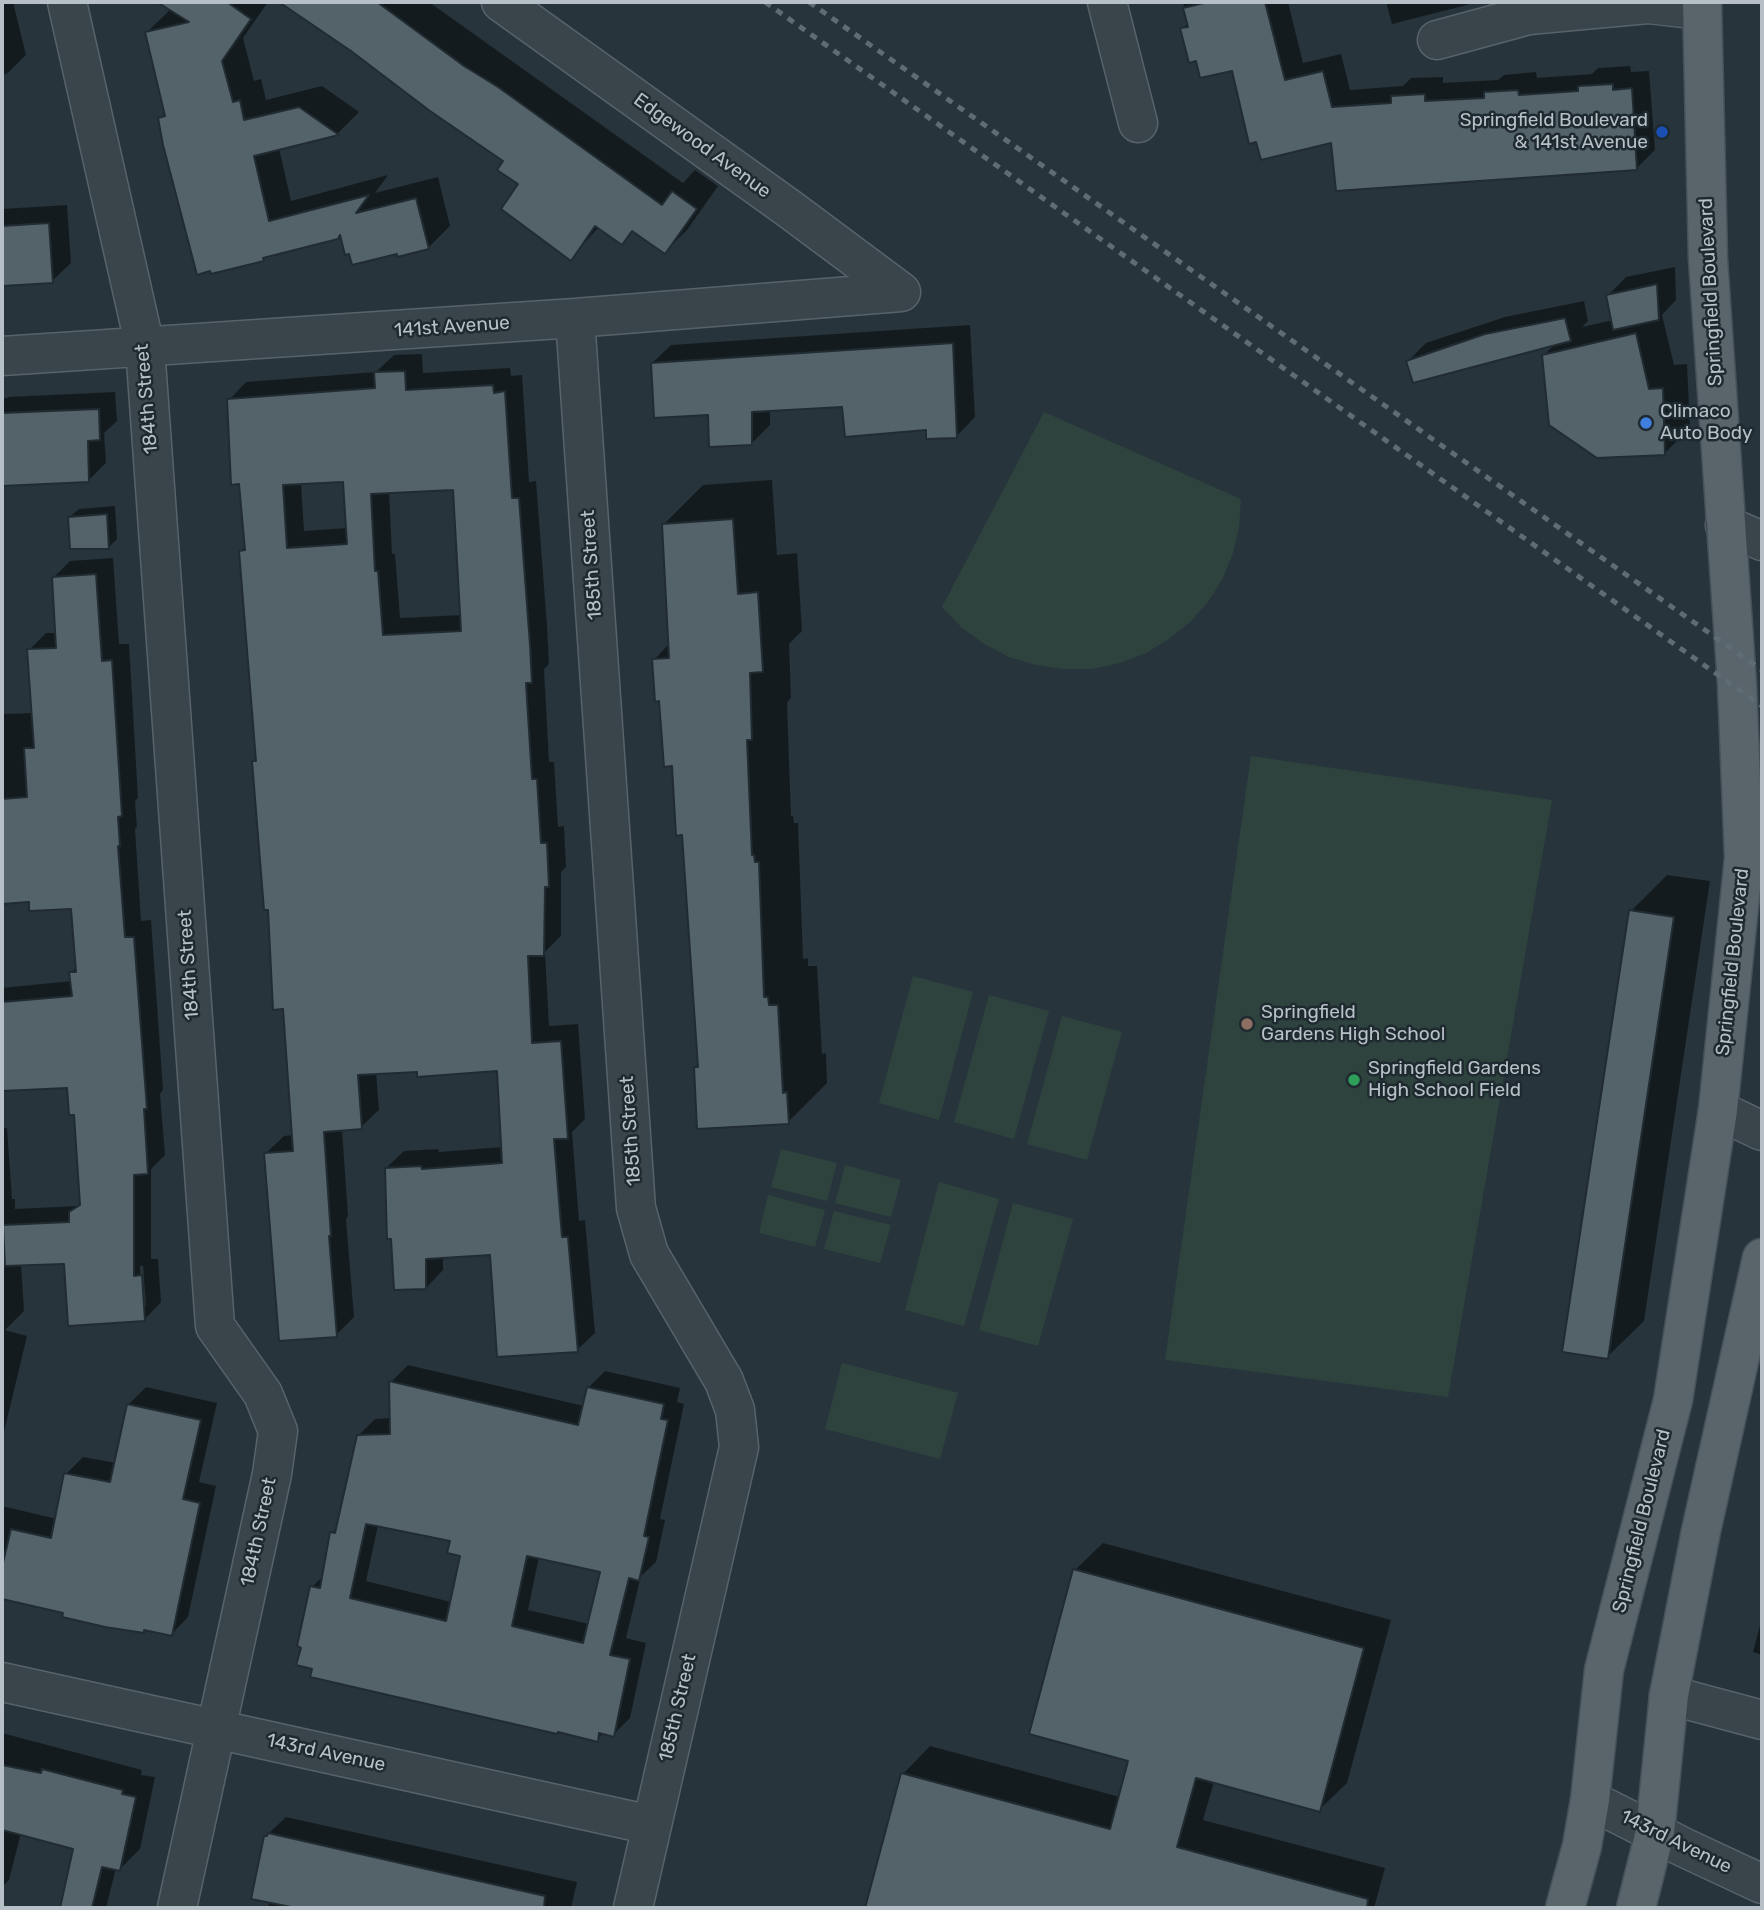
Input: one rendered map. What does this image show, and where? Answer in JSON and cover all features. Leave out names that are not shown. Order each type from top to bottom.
[{"type":"main road","name":"Springfield Boulevard","points":[[1565,1908],[1582,1846],[1590,1800],[1604,1670],[1673,1400],[1718,1110],[1744,858],[1737,684],[1707,259],[1702,6]]},
{"type":"main road","points":[[1636,1908],[1655,1832],[1669,1695],[1701,1531],[1762,1258]]},
{"type":"street","name":"184th Street","points":[[67,2],[145,347],[215,1326],[263,1394],[278,1431],[272,1474],[177,1908]]},
{"type":"street","name":"Edgewood Avenue","points":[[501,2],[791,209],[901,292]]},
{"type":"street","points":[[1107,2],[1138,124]]},
{"type":"street","points":[[1437,40],[1527,9],[1648,4],[1702,6]]},
{"type":"street","name":"141st Avenue","points":[[2,356],[575,318],[901,292]]},
{"type":"street","name":"185th Street","points":[[575,318],[636,1208],[649,1254],[724,1381],[735,1410],[739,1447],[633,1908]]},
{"type":"street","points":[[1725,525],[1762,541]]},
{"type":"street","points":[[1718,1110],[1762,1131]]},
{"type":"street","name":"143rd Avenue","points":[[2,1682],[651,1825]]},
{"type":"street","points":[[1669,1695],[1762,1720]]},
{"type":"street","name":"143rd Avenue","points":[[1590,1800],[1762,1884]]},
{"type":"green space","points":[[1044,412],[1241,499],[1239,527],[1233,553],[1223,578],[1208,602],[1190,622],[1169,639],[1146,653],[1120,663],[1092,669],[1064,669],[1009,657],[984,644],[961,627],[942,607]]},
{"type":"green space","name":"Springfield Gardens High School Field","points":[[1251,756],[1552,800],[1448,1397],[1165,1360]]},
{"type":"green space","points":[[913,976],[973,992],[939,1120],[879,1103]]},
{"type":"green space","points":[[989,995],[1049,1011],[1014,1139],[954,1122]]},
{"type":"green space","points":[[1062,1016],[1122,1032],[1087,1160],[1027,1144]]},
{"type":"green space","points":[[781,1149],[837,1163],[827,1201],[771,1187]]},
{"type":"green space","points":[[845,1165],[901,1180],[891,1217],[835,1203]]},
{"type":"green space","points":[[939,1182],[999,1199],[964,1326],[905,1310]]},
{"type":"green space","points":[[768,1195],[825,1210],[815,1247],[759,1233]]},
{"type":"green space","points":[[1013,1203],[1073,1219],[1038,1346],[979,1330]]},
{"type":"green space","points":[[834,1211],[891,1225],[880,1263],[824,1249]]},
{"type":"green space","points":[[842,1363],[958,1393],[940,1459],[825,1429]]},
{"type":"building","points":[[157,2],[227,2],[251,19],[222,61],[233,102],[240,100],[244,120],[299,107],[339,135],[254,156],[269,221],[369,195],[356,213],[416,198],[429,249],[352,265],[349,254],[345,255],[340,235],[338,239],[263,258],[264,261],[197,275],[163,145],[158,118],[165,116],[145,32],[189,22]]},
{"type":"building","points":[[279,2],[377,2],[662,205],[672,191],[697,209],[665,254],[632,231],[622,245],[595,226],[571,261],[501,209],[518,184],[497,170],[503,161]]},
{"type":"building","points":[[1208,2],[1265,2],[1285,80],[1323,71],[1332,107],[1391,103],[1391,96],[1425,94],[1425,101],[1484,98],[1484,92],[1518,90],[1519,95],[1578,91],[1578,86],[1613,84],[1613,90],[1632,88],[1637,170],[1336,191],[1331,143],[1261,160],[1256,142],[1249,144],[1232,71],[1200,78],[1196,61],[1189,63],[1180,28],[1188,27],[1183,8]]},
{"type":"building","points":[[49,223],[53,283],[2,286],[2,226]]},
{"type":"building","points":[[1657,284],[1659,320],[1613,330],[1606,295]]},
{"type":"building","points":[[1565,318],[1571,341],[1413,383],[1406,361],[1485,334]]},
{"type":"building","points":[[1636,333],[1649,389],[1663,388],[1665,455],[1597,458],[1549,425],[1542,355]]},
{"type":"building","points":[[953,343],[957,438],[926,439],[926,430],[845,437],[842,407],[752,412],[752,445],[709,447],[708,415],[654,418],[651,363]]},
{"type":"building","points":[[405,371],[406,390],[493,385],[494,393],[505,391],[512,498],[519,498],[530,645],[532,683],[526,683],[532,779],[537,779],[541,843],[547,843],[549,887],[545,887],[544,956],[528,956],[532,1043],[561,1041],[568,1139],[554,1139],[562,1237],[568,1237],[578,1352],[497,1357],[490,1255],[426,1259],[426,1289],[394,1290],[391,1239],[387,1239],[385,1168],[421,1166],[422,1169],[502,1163],[497,1071],[417,1077],[417,1072],[358,1075],[362,1129],[324,1132],[337,1337],[279,1341],[264,1153],[293,1151],[283,1009],[273,1010],[268,910],[264,910],[252,761],[256,761],[239,551],[245,550],[239,484],[231,485],[227,399],[375,388],[374,372]],"holes":[[[343,482],[347,544],[287,548],[283,485]],[[453,490],[461,631],[383,635],[378,571],[375,571],[371,494]]]},
{"type":"building","points":[[99,409],[100,440],[88,441],[89,482],[2,486],[2,413]]},
{"type":"building","points":[[107,514],[109,549],[70,549],[68,517]]},
{"type":"building","points":[[733,519],[738,594],[758,592],[763,672],[750,673],[752,740],[747,740],[752,855],[755,862],[759,862],[764,997],[768,997],[769,1005],[778,1005],[783,1093],[787,1092],[789,1124],[697,1129],[694,1067],[698,1067],[682,835],[676,836],[672,766],[664,767],[659,701],[655,702],[652,659],[669,658],[662,524]]},
{"type":"building","points":[[96,574],[102,661],[112,660],[122,816],[118,817],[118,846],[125,937],[134,937],[147,1109],[144,1109],[148,1174],[134,1175],[134,1276],[142,1275],[145,1321],[68,1326],[64,1264],[5,1266],[3,1225],[69,1222],[69,1212],[80,1205],[74,1115],[69,1115],[67,1088],[2,1091],[2,1002],[72,996],[69,972],[76,972],[71,909],[29,911],[29,902],[2,904],[2,799],[27,797],[24,748],[34,748],[27,649],[56,648],[52,577]]},
{"type":"building","points":[[1629,910],[1674,917],[1608,1359],[1562,1352]]},
{"type":"building","points":[[389,1381],[578,1425],[587,1387],[664,1404],[661,1419],[668,1420],[644,1536],[649,1537],[639,1581],[629,1578],[610,1655],[630,1659],[614,1737],[599,1733],[598,1742],[558,1732],[557,1734],[310,1677],[312,1669],[296,1665],[301,1648],[297,1646],[310,1586],[320,1588],[330,1532],[335,1533],[357,1435],[390,1434]],"holes":[[[366,1524],[450,1541],[447,1553],[460,1556],[446,1621],[350,1598]],[[527,1556],[600,1572],[583,1643],[512,1626]]]},
{"type":"building","points":[[127,1404],[201,1420],[183,1499],[200,1503],[172,1636],[144,1630],[144,1633],[105,1627],[62,1617],[63,1613],[2,1599],[2,1567],[11,1529],[51,1538],[64,1473],[110,1482]]},
{"type":"building","points":[[1073,1569],[1364,1648],[1320,1812],[1196,1778],[1177,1847],[1368,1899],[1367,1908],[865,1908],[901,1773],[1110,1829],[1128,1761],[1029,1734]]},
{"type":"building","points":[[2,1765],[41,1773],[42,1769],[123,1790],[122,1794],[136,1797],[120,1871],[102,1867],[92,1908],[60,1908],[73,1849],[2,1830]]},
{"type":"building","points":[[268,1833],[545,1896],[544,1908],[296,1908],[251,1899],[264,1836]]},
{"type":"railway","points":[[765,2],[1762,706]]},
{"type":"railway","points":[[809,2],[1762,670]]},
{"type":"place","name":"Springfield Boulevard & 141st Avenue","points":[[1662,132]]},
{"type":"place","name":"Climaco Auto Body","points":[[1646,423]]},
{"type":"place","name":"Springfield Gardens High School","points":[[1247,1024]]},
{"type":"place","name":"Springfield Gardens High School Field","points":[[1354,1080]]}]
